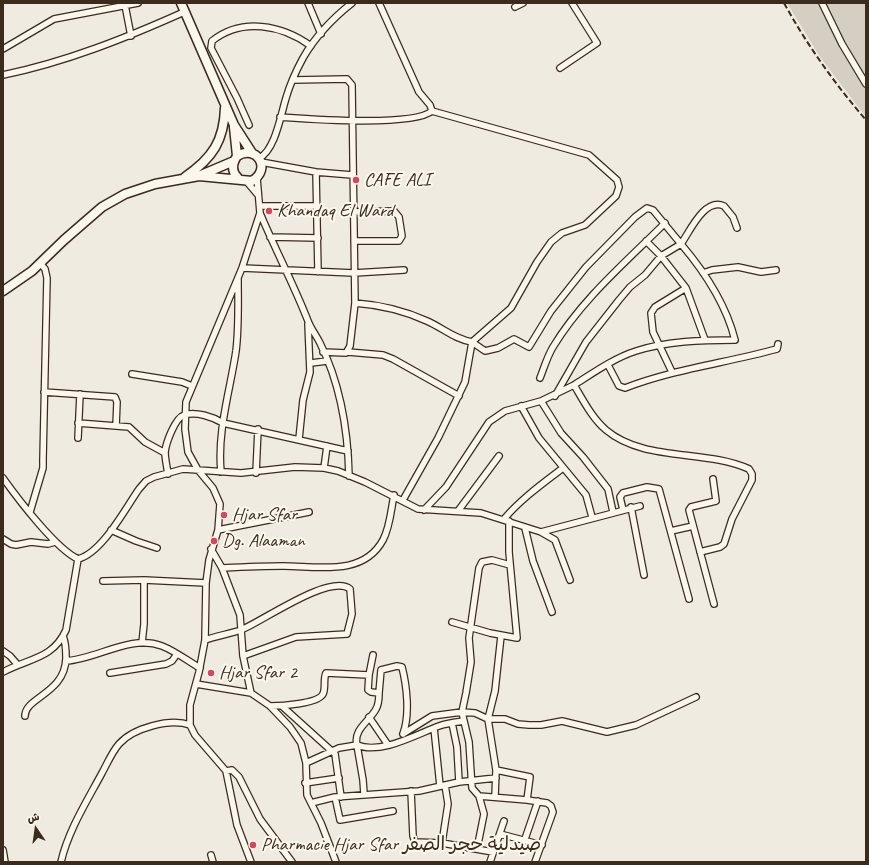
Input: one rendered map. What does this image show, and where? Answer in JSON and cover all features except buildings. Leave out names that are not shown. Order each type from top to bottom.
[{"type":"street","points":[[3,49],[54,18],[138,3]]},
{"type":"street","points":[[181,3],[234,125],[257,158],[261,171],[257,178],[260,213],[242,268],[186,402],[185,414],[188,452],[198,470],[213,488],[220,504],[218,530],[211,549],[206,583],[205,640],[200,668],[190,705],[190,725],[195,735],[226,771],[237,825],[251,862]]},
{"type":"street","points":[[308,3],[321,34]]},
{"type":"street","points":[[257,158],[264,155],[268,150],[293,80],[311,46],[335,16],[352,3]]},
{"type":"street","points":[[379,3],[419,92],[430,105],[432,111]]},
{"type":"street","points":[[515,7],[523,3]]},
{"type":"street","points":[[560,68],[582,55],[597,43],[572,3]]},
{"type":"street","points":[[822,3],[842,44],[866,84]]},
{"type":"street","points":[[125,5],[131,36]]},
{"type":"street","points":[[3,75],[55,62],[131,36],[184,12]]},
{"type":"street","points":[[249,125],[211,48],[212,41],[228,32],[245,26],[261,26],[284,31],[301,39],[311,46]]},
{"type":"street","points":[[208,65],[217,60]]},
{"type":"street","points":[[293,80],[349,80],[352,85],[352,174],[355,302],[348,352]]},
{"type":"street","points":[[182,178],[198,167],[216,148],[225,124],[226,105]]},
{"type":"street","points":[[280,118],[352,121],[412,118],[432,111],[589,155],[619,184],[616,196],[593,219],[585,225],[562,233],[551,242],[537,262],[511,308],[472,342],[466,382],[403,500]]},
{"type":"street","points":[[234,125],[236,158],[233,170],[238,178]]},
{"type":"street","points":[[199,176],[247,152],[257,158],[316,172],[352,174]]},
{"type":"street","points":[[316,172],[318,272]]},
{"type":"street","points":[[3,291],[16,284],[85,221],[113,201],[140,188],[182,178],[199,176],[238,178],[247,182],[259,195]]},
{"type":"street","points":[[247,182],[257,178]]},
{"type":"street","points":[[555,396],[579,352],[600,323],[624,294],[645,276],[661,256],[681,244],[699,216],[709,206],[714,204],[724,206],[733,217],[737,228]]},
{"type":"street","points":[[260,206],[317,206]]},
{"type":"street","points":[[355,302],[374,304],[401,310],[434,324],[454,337],[472,342],[486,351],[498,348],[514,340],[529,347],[559,300],[586,267],[635,217],[644,210],[650,208],[665,223],[704,273],[728,317],[735,340],[705,340],[659,346],[636,351],[608,365],[555,396],[505,411],[489,422],[449,483],[424,510]]},
{"type":"street","points":[[353,212],[394,211],[399,217],[402,236],[399,241],[354,241]]},
{"type":"street","points":[[260,213],[285,271],[302,303],[308,322],[327,361],[339,398],[348,451],[349,476]]},
{"type":"street","points":[[540,378],[553,348],[571,322],[615,270],[665,223]]},
{"type":"street","points":[[270,237],[318,238]]},
{"type":"street","points":[[646,241],[661,256],[686,288],[705,340]]},
{"type":"street","points":[[30,512],[43,468],[47,278],[45,269],[40,263]]},
{"type":"street","points":[[242,268],[354,273],[404,270]]},
{"type":"street","points":[[704,273],[712,270],[738,268],[761,272],[776,270]]},
{"type":"street","points":[[221,472],[219,456],[223,423],[238,332],[238,276]]},
{"type":"street","points":[[672,372],[659,346],[651,323],[651,313],[660,304],[686,288]]},
{"type":"street","points":[[299,439],[303,400],[311,363],[308,322]]},
{"type":"street","points":[[608,365],[619,386],[625,388],[672,372],[739,360],[777,349],[778,344]]},
{"type":"street","points":[[323,352],[348,352],[383,355],[393,359],[459,396]]},
{"type":"street","points":[[311,363],[327,361]]},
{"type":"street","points":[[132,374],[182,382],[192,386]]},
{"type":"street","points":[[574,385],[595,418],[606,430],[628,444],[674,454],[724,462],[744,467],[751,471],[752,477],[750,486],[732,519],[724,544],[720,547],[700,552]]},
{"type":"street","points":[[44,392],[115,398],[117,402],[116,426]]},
{"type":"street","points":[[78,438],[80,394]]},
{"type":"street","points":[[541,401],[561,433],[583,457],[608,489],[613,512]]},
{"type":"street","points":[[521,406],[539,438],[586,495],[592,517]]},
{"type":"street","points":[[168,474],[165,453],[169,438],[179,418],[185,414],[214,417],[223,423],[348,451]]},
{"type":"street","points":[[78,423],[131,428],[146,442],[165,453]]},
{"type":"street","points":[[256,472],[258,430]]},
{"type":"street","points":[[324,468],[327,446]]},
{"type":"street","points":[[458,511],[499,456]]},
{"type":"street","points":[[3,478],[55,542],[68,554],[78,559],[83,558],[96,548],[111,530],[139,489],[146,481],[154,477],[183,469],[221,472],[256,472],[295,467],[324,468],[349,476],[394,495],[412,506],[424,510],[481,513],[541,532],[555,540],[570,580]]},
{"type":"street","points":[[452,622],[501,636],[515,639],[517,637],[507,520],[531,492],[563,468]]},
{"type":"street","points":[[713,479],[716,501],[690,507],[693,526],[714,604]]},
{"type":"street","points":[[623,510],[620,497],[623,493],[647,487],[658,488],[689,599]]},
{"type":"street","points":[[222,568],[284,566],[319,568],[349,566],[357,563],[371,553],[383,540],[394,495]]},
{"type":"street","points":[[541,532],[592,517],[640,506]]},
{"type":"street","points":[[631,507],[644,575]]},
{"type":"street","points":[[218,530],[308,512]]},
{"type":"street","points":[[671,531],[693,526]]},
{"type":"street","points":[[525,528],[533,560],[552,612]]},
{"type":"street","points":[[111,530],[157,548]]},
{"type":"street","points":[[3,539],[16,545],[31,542],[48,544],[55,542]]},
{"type":"street","points":[[211,549],[222,568],[240,615],[244,656],[251,693]]},
{"type":"street","points":[[3,672],[18,664],[49,653],[63,636],[66,630],[78,559]]},
{"type":"street","points":[[477,849],[484,816],[479,796],[472,788],[469,742],[462,712],[471,662],[470,627],[480,564],[487,560],[510,565]]},
{"type":"street","points":[[103,581],[144,580],[206,583]]},
{"type":"street","points":[[142,643],[144,624],[144,580]]},
{"type":"street","points":[[205,640],[241,630],[322,589],[344,586],[350,589],[352,614],[350,631],[347,634],[296,637],[244,656]]},
{"type":"street","points":[[25,716],[27,708],[56,684],[62,675],[66,661],[63,636]]},
{"type":"street","points":[[494,797],[496,770],[488,719],[495,690],[501,636]]},
{"type":"street","points":[[66,661],[79,660],[132,644],[142,643],[162,646],[200,668]]},
{"type":"street","points":[[3,651],[13,658],[18,664]]},
{"type":"street","points":[[110,673],[166,664],[172,661],[177,654]]},
{"type":"street","points":[[373,655],[368,690],[379,693]]},
{"type":"street","points":[[364,794],[356,740],[363,724],[377,707],[381,670],[401,666],[406,696],[405,728],[400,741]]},
{"type":"street","points":[[270,706],[282,706],[314,700],[321,697],[324,692],[326,673],[369,675]]},
{"type":"street","points":[[196,684],[251,693],[270,706],[297,735],[301,743],[306,763],[305,783],[307,795],[336,862]]},
{"type":"street","points":[[403,734],[429,717],[444,713],[462,712],[475,713],[488,719],[505,719],[529,725],[541,725],[562,721],[607,732],[636,725],[696,697]]},
{"type":"street","points":[[282,706],[334,751],[341,797]]},
{"type":"street","points":[[369,717],[388,745]]},
{"type":"street","points":[[306,763],[339,748],[357,745],[367,748],[388,745],[434,728],[464,720]]},
{"type":"street","points":[[61,862],[70,835],[118,744],[137,733],[166,723],[178,722],[190,725]]},
{"type":"street","points":[[452,723],[457,747],[459,782]]},
{"type":"street","points":[[434,728],[443,785],[448,804],[442,843]]},
{"type":"street","points":[[226,771],[232,770],[239,777],[260,819],[292,862]]},
{"type":"street","points":[[496,770],[530,776],[528,800]]},
{"type":"street","points":[[305,783],[339,778]]},
{"type":"street","points":[[311,803],[335,797],[411,791],[471,780],[496,778]]},
{"type":"street","points":[[411,791],[415,842],[442,843],[493,852]]},
{"type":"street","points":[[479,796],[538,801],[547,803],[553,810],[535,862]]},
{"type":"street","points":[[335,797],[340,820],[393,811]]},
{"type":"street","points":[[525,839],[538,801]]},
{"type":"street","points":[[490,862],[504,821]]},
{"type":"street","points":[[500,834],[525,839],[542,845]]},
{"type":"street","points":[[3,850],[5,862]]},
{"type":"street","points":[[211,855],[213,862]]},
{"type":"shaded area","points":[[787,3],[866,3],[866,117],[820,57]]},
{"type":"railway","points":[[784,3],[822,64],[866,120]]},
{"type":"place","name":"CAFE ALI","points":[[356,180]]},
{"type":"place","name":"Khandaq El Ward","points":[[269,211]]},
{"type":"place","name":"Hjar Sfar","points":[[224,515]]},
{"type":"place","name":"Dg. Alaaman","points":[[214,541]]},
{"type":"place","name":"Hjar Sfar 2","points":[[211,673]]},
{"type":"place","name":"Pharmacie Hjar Sfar صيدلية حجر الصفر","points":[[253,845]]}]
